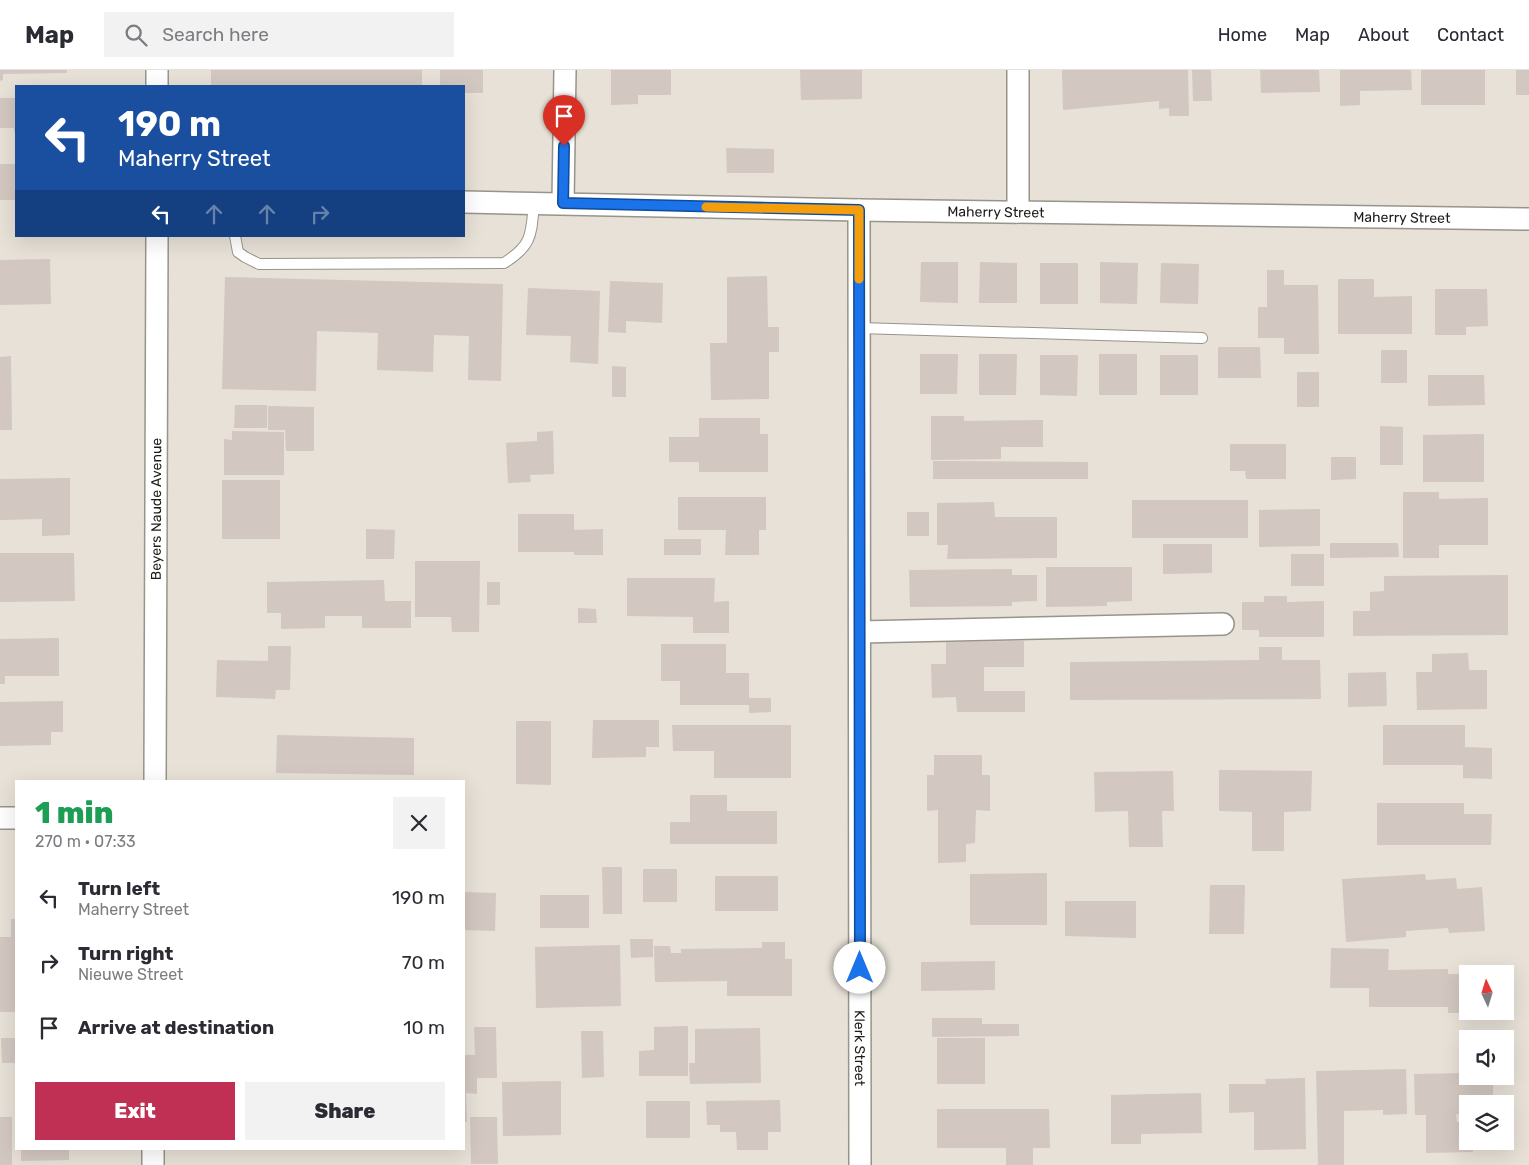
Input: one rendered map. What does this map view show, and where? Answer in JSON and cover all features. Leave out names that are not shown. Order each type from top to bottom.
[{"type":"street","points":[[158,70],[158,85]]},
{"type":"street","points":[[563,203],[565,70]]},
{"type":"street","points":[[1018,70],[1018,212]]},
{"type":"street","name":"Maherry Street","points":[[465,202],[859,210],[1529,219]]},
{"type":"street","name":"Klerk Street","points":[[859,210],[860,1165]]},
{"type":"street","name":"Beyers Naude Avenue","points":[[155,780],[157,237]]},
{"type":"street","points":[[860,632],[1223,624]]},
{"type":"street","points":[[0,818],[15,818]]},
{"type":"street","points":[[153,1150],[153,1165]]},
{"type":"lane","points":[[235,237],[238,252],[259,264],[504,263],[524,249],[531,232],[534,203]]},
{"type":"lane","points":[[859,328],[1202,338]]},
{"type":"building","points":[[0,70],[67,70],[67,73],[3,74],[3,80],[0,81]]},
{"type":"building","points":[[211,70],[422,70],[422,85],[211,85]]},
{"type":"building","points":[[440,70],[483,70],[483,93],[465,93],[465,85],[440,85]]},
{"type":"building","points":[[611,70],[671,70],[671,95],[638,95],[638,104],[611,105]]},
{"type":"building","points":[[800,70],[862,70],[862,99],[801,100]]},
{"type":"building","points":[[1062,70],[1188,70],[1189,116],[1169,116],[1169,108],[1159,109],[1159,101],[1063,110]]},
{"type":"building","points":[[1192,70],[1211,70],[1212,101],[1193,101]]},
{"type":"building","points":[[1260,70],[1319,70],[1320,92],[1261,93]]},
{"type":"building","points":[[1340,70],[1411,70],[1412,90],[1360,91],[1360,105],[1340,106]]},
{"type":"building","points":[[1421,70],[1485,70],[1485,105],[1421,105]]},
{"type":"building","points":[[1516,70],[1529,70],[1529,95],[1516,95]]},
{"type":"building","points":[[0,98],[15,98],[15,132],[14,128],[0,128]]},
{"type":"building","points":[[726,148],[774,149],[774,173],[727,173]]},
{"type":"building","points":[[0,164],[15,164],[15,200],[0,200]]},
{"type":"building","points":[[50,259],[51,304],[0,305],[0,260]]},
{"type":"building","points":[[921,262],[958,262],[958,303],[920,302]]},
{"type":"building","points":[[980,262],[1017,263],[1017,303],[979,303]]},
{"type":"building","points":[[1100,262],[1138,263],[1137,304],[1100,303]]},
{"type":"building","points":[[1040,263],[1078,263],[1078,304],[1040,304]]},
{"type":"building","points":[[1161,263],[1199,264],[1198,304],[1160,303]]},
{"type":"building","points":[[1267,270],[1284,270],[1284,285],[1318,285],[1319,354],[1284,354],[1284,338],[1258,338],[1258,307],[1267,307]]},
{"type":"building","points":[[767,276],[768,327],[779,327],[779,352],[769,352],[769,399],[711,400],[710,343],[727,343],[727,277]]},
{"type":"building","points":[[225,277],[503,284],[501,381],[468,380],[469,336],[434,335],[433,372],[377,370],[378,333],[317,331],[316,391],[222,389]]},
{"type":"building","points":[[1338,279],[1374,279],[1374,297],[1412,296],[1412,334],[1338,334]]},
{"type":"building","points":[[610,281],[663,283],[662,323],[626,321],[626,333],[608,332]]},
{"type":"building","points":[[528,288],[600,291],[598,364],[570,362],[571,336],[526,335]]},
{"type":"building","points":[[1435,289],[1487,289],[1488,326],[1466,327],[1466,335],[1435,335]]},
{"type":"building","points":[[1218,347],[1260,347],[1261,378],[1218,378]]},
{"type":"building","points":[[1381,350],[1407,350],[1407,383],[1381,383]]},
{"type":"building","points":[[920,354],[958,354],[957,394],[920,394]]},
{"type":"building","points":[[979,354],[1017,354],[1016,395],[979,395]]},
{"type":"building","points":[[1099,354],[1137,354],[1137,395],[1099,395]]},
{"type":"building","points":[[1040,355],[1078,355],[1077,396],[1040,395]]},
{"type":"building","points":[[1160,355],[1198,355],[1198,395],[1160,395]]},
{"type":"building","points":[[11,356],[12,430],[0,430],[0,357]]},
{"type":"building","points":[[612,366],[626,367],[626,397],[612,397]]},
{"type":"building","points":[[1297,372],[1319,372],[1319,407],[1297,407]]},
{"type":"building","points":[[1428,375],[1484,375],[1485,405],[1428,406]]},
{"type":"building","points":[[235,405],[267,405],[267,428],[234,428]]},
{"type":"building","points":[[268,406],[314,407],[314,451],[286,451],[285,430],[268,430]]},
{"type":"building","points":[[931,416],[964,416],[964,421],[1043,420],[1043,447],[1001,447],[1001,459],[931,460]]},
{"type":"building","points":[[699,418],[760,418],[760,434],[768,434],[768,472],[699,472],[699,462],[669,462],[669,437],[699,437]]},
{"type":"building","points":[[1380,426],[1403,427],[1403,465],[1380,465]]},
{"type":"building","points":[[232,431],[284,432],[284,475],[224,475],[224,439],[232,440]]},
{"type":"building","points":[[553,431],[554,474],[530,475],[531,482],[508,483],[506,443],[537,441],[537,432]]},
{"type":"building","points":[[1484,434],[1484,482],[1423,482],[1423,435]]},
{"type":"building","points":[[1230,444],[1286,444],[1286,479],[1246,479],[1245,471],[1230,471]]},
{"type":"building","points":[[1331,457],[1356,457],[1356,479],[1331,480]]},
{"type":"building","points":[[933,461],[1088,462],[1088,479],[933,479]]},
{"type":"building","points":[[70,478],[70,535],[42,536],[42,519],[0,520],[0,479]]},
{"type":"building","points":[[222,480],[280,480],[280,539],[222,539]]},
{"type":"building","points":[[1403,492],[1439,492],[1439,499],[1488,498],[1488,545],[1439,545],[1439,558],[1403,558]]},
{"type":"building","points":[[678,497],[766,497],[766,530],[759,530],[759,555],[725,555],[726,530],[678,530]]},
{"type":"building","points":[[1132,500],[1248,500],[1248,538],[1132,538]]},
{"type":"building","points":[[994,502],[995,517],[1057,517],[1057,558],[947,559],[948,545],[937,545],[937,503]]},
{"type":"building","points":[[1320,509],[1320,546],[1259,547],[1259,510]]},
{"type":"building","points":[[907,512],[929,512],[929,536],[907,536]]},
{"type":"building","points":[[518,514],[574,514],[574,530],[603,529],[603,555],[574,555],[574,552],[518,552]]},
{"type":"building","points":[[366,529],[395,530],[394,559],[366,559]]},
{"type":"building","points":[[664,539],[701,539],[701,555],[664,555]]},
{"type":"building","points":[[1330,543],[1398,543],[1399,557],[1330,558]]},
{"type":"building","points":[[1163,544],[1212,544],[1212,573],[1163,574]]},
{"type":"building","points":[[0,553],[74,553],[75,601],[0,602]]},
{"type":"building","points":[[1291,554],[1324,554],[1324,586],[1291,586]]},
{"type":"building","points":[[415,561],[480,561],[479,632],[452,632],[451,617],[415,617]]},
{"type":"building","points":[[1046,567],[1132,567],[1132,601],[1107,602],[1107,606],[1046,607]]},
{"type":"building","points":[[1012,569],[1012,575],[1037,575],[1037,601],[1012,602],[1012,606],[910,607],[909,570]]},
{"type":"building","points":[[1508,575],[1508,635],[1353,636],[1353,611],[1370,611],[1370,592],[1384,591],[1384,576]]},
{"type":"building","points":[[627,578],[715,578],[714,602],[729,601],[729,633],[693,633],[693,617],[627,616]]},
{"type":"building","points":[[384,580],[385,601],[411,601],[411,628],[362,628],[362,616],[325,616],[325,628],[281,629],[281,613],[267,613],[267,582]]},
{"type":"building","points":[[487,582],[500,582],[500,605],[487,605]]},
{"type":"building","points":[[1264,596],[1287,596],[1287,602],[1324,601],[1324,637],[1259,637],[1259,630],[1242,630],[1242,602],[1264,602]]},
{"type":"building","points":[[578,608],[596,609],[597,623],[578,623]]},
{"type":"building","points":[[59,638],[59,676],[5,676],[5,684],[0,684],[0,639]]},
{"type":"building","points":[[1024,641],[1024,667],[984,667],[984,691],[1025,691],[1025,712],[957,712],[956,697],[932,698],[931,664],[946,664],[946,642]]},
{"type":"building","points":[[661,644],[726,644],[726,673],[749,673],[749,698],[771,698],[771,712],[749,713],[749,705],[680,705],[680,681],[661,681]]},
{"type":"building","points":[[268,646],[291,646],[290,690],[276,690],[275,699],[216,697],[217,660],[268,661]]},
{"type":"building","points":[[1259,647],[1282,647],[1282,660],[1320,660],[1321,699],[1070,700],[1070,662],[1259,660]]},
{"type":"building","points":[[1468,653],[1469,670],[1487,670],[1487,709],[1417,710],[1416,672],[1432,672],[1432,654]]},
{"type":"building","points":[[1386,672],[1387,706],[1348,707],[1348,673]]},
{"type":"building","points":[[63,701],[63,732],[51,732],[51,745],[0,746],[0,702]]},
{"type":"building","points":[[593,720],[659,720],[659,747],[646,747],[646,757],[592,758]]},
{"type":"building","points":[[516,721],[551,721],[551,785],[516,784]]},
{"type":"building","points":[[672,725],[791,725],[791,778],[714,778],[714,751],[673,751]]},
{"type":"building","points":[[1383,725],[1465,725],[1465,747],[1492,748],[1492,779],[1463,778],[1463,765],[1383,765]]},
{"type":"building","points":[[277,735],[414,738],[414,775],[276,773]]},
{"type":"building","points":[[934,755],[982,755],[982,775],[990,775],[990,811],[976,810],[975,843],[966,844],[966,862],[938,863],[938,810],[927,811],[927,775],[934,775]]},
{"type":"building","points":[[1219,770],[1312,771],[1311,811],[1284,812],[1284,851],[1252,851],[1252,812],[1219,811]]},
{"type":"building","points":[[1173,771],[1174,811],[1162,811],[1163,847],[1129,847],[1128,811],[1095,812],[1094,772]]},
{"type":"building","points":[[690,795],[727,795],[727,811],[777,811],[777,844],[670,844],[670,822],[690,822]]},
{"type":"building","points":[[1377,803],[1464,803],[1464,814],[1492,814],[1491,845],[1377,845]]},
{"type":"building","points":[[602,867],[622,867],[622,914],[603,914]]},
{"type":"building","points":[[643,869],[677,869],[677,902],[643,902]]},
{"type":"building","points":[[1047,873],[1047,925],[970,925],[970,874]]},
{"type":"building","points":[[1425,874],[1426,880],[1456,878],[1457,889],[1482,887],[1485,931],[1449,933],[1448,928],[1406,931],[1406,937],[1346,942],[1342,879]]},
{"type":"building","points":[[715,876],[778,876],[778,911],[715,911]]},
{"type":"building","points":[[1210,885],[1245,885],[1244,934],[1209,934]]},
{"type":"building","points":[[465,892],[496,893],[495,931],[465,930]]},
{"type":"building","points":[[540,895],[589,895],[589,928],[540,928]]},
{"type":"building","points":[[1065,901],[1136,901],[1136,938],[1065,936]]},
{"type":"building","points":[[11,919],[15,919],[15,1012],[0,1012],[0,937],[11,937]]},
{"type":"building","points":[[630,939],[653,939],[653,957],[631,958]]},
{"type":"building","points":[[762,942],[785,942],[785,959],[792,959],[792,996],[727,996],[727,981],[655,982],[654,946],[670,946],[671,953],[681,953],[681,949],[762,948]]},
{"type":"building","points":[[620,945],[621,1006],[536,1008],[535,947]]},
{"type":"building","points":[[1331,948],[1389,949],[1388,970],[1448,969],[1448,974],[1459,974],[1459,1013],[1448,1013],[1448,1007],[1369,1007],[1369,988],[1330,988]]},
{"type":"building","points":[[995,961],[995,990],[921,991],[921,962]]},
{"type":"building","points":[[932,1018],[982,1018],[982,1024],[1019,1024],[1019,1036],[932,1037]]},
{"type":"building","points":[[688,1026],[688,1076],[639,1076],[639,1051],[654,1050],[654,1027]]},
{"type":"building","points":[[474,1027],[496,1027],[497,1078],[477,1078],[477,1094],[466,1093],[467,1122],[465,1122],[465,1055],[475,1055]]},
{"type":"building","points":[[760,1028],[761,1083],[690,1084],[689,1063],[695,1063],[695,1029]]},
{"type":"building","points":[[581,1031],[603,1031],[604,1077],[582,1078]]},
{"type":"building","points":[[1,1038],[15,1038],[15,1063],[2,1063]]},
{"type":"building","points":[[937,1038],[985,1038],[985,1084],[937,1084]]},
{"type":"building","points":[[1406,1069],[1407,1114],[1383,1115],[1383,1110],[1344,1111],[1344,1165],[1318,1165],[1316,1071]]},
{"type":"building","points":[[1459,1073],[1459,1085],[1493,1085],[1493,1095],[1459,1095],[1459,1114],[1456,1114],[1457,1122],[1459,1122],[1459,1150],[1473,1150],[1473,1152],[1426,1153],[1426,1115],[1415,1115],[1414,1074]]},
{"type":"building","points":[[1305,1078],[1306,1149],[1254,1150],[1254,1112],[1229,1113],[1229,1084],[1266,1084],[1265,1079]]},
{"type":"building","points":[[561,1081],[561,1135],[503,1136],[502,1082]]},
{"type":"building","points":[[1201,1093],[1202,1133],[1141,1134],[1141,1144],[1111,1144],[1111,1095]]},
{"type":"building","points":[[780,1100],[781,1132],[768,1132],[768,1150],[737,1150],[736,1132],[720,1132],[720,1125],[707,1125],[706,1101]]},
{"type":"building","points":[[646,1101],[690,1101],[690,1138],[646,1138]]},
{"type":"building","points":[[937,1109],[1049,1109],[1050,1148],[1033,1148],[1033,1165],[1006,1165],[1006,1148],[937,1148]]},
{"type":"building","points":[[0,1117],[12,1117],[12,1165],[0,1165]]},
{"type":"building","points":[[470,1117],[497,1117],[498,1164],[471,1164]]},
{"type":"building","points":[[21,1150],[69,1150],[69,1160],[21,1161]]},
{"type":"slow traffic","points":[[706,207],[859,210],[859,279]]},
{"type":"route","points":[[564,146],[563,203],[859,210],[860,968]]}]
